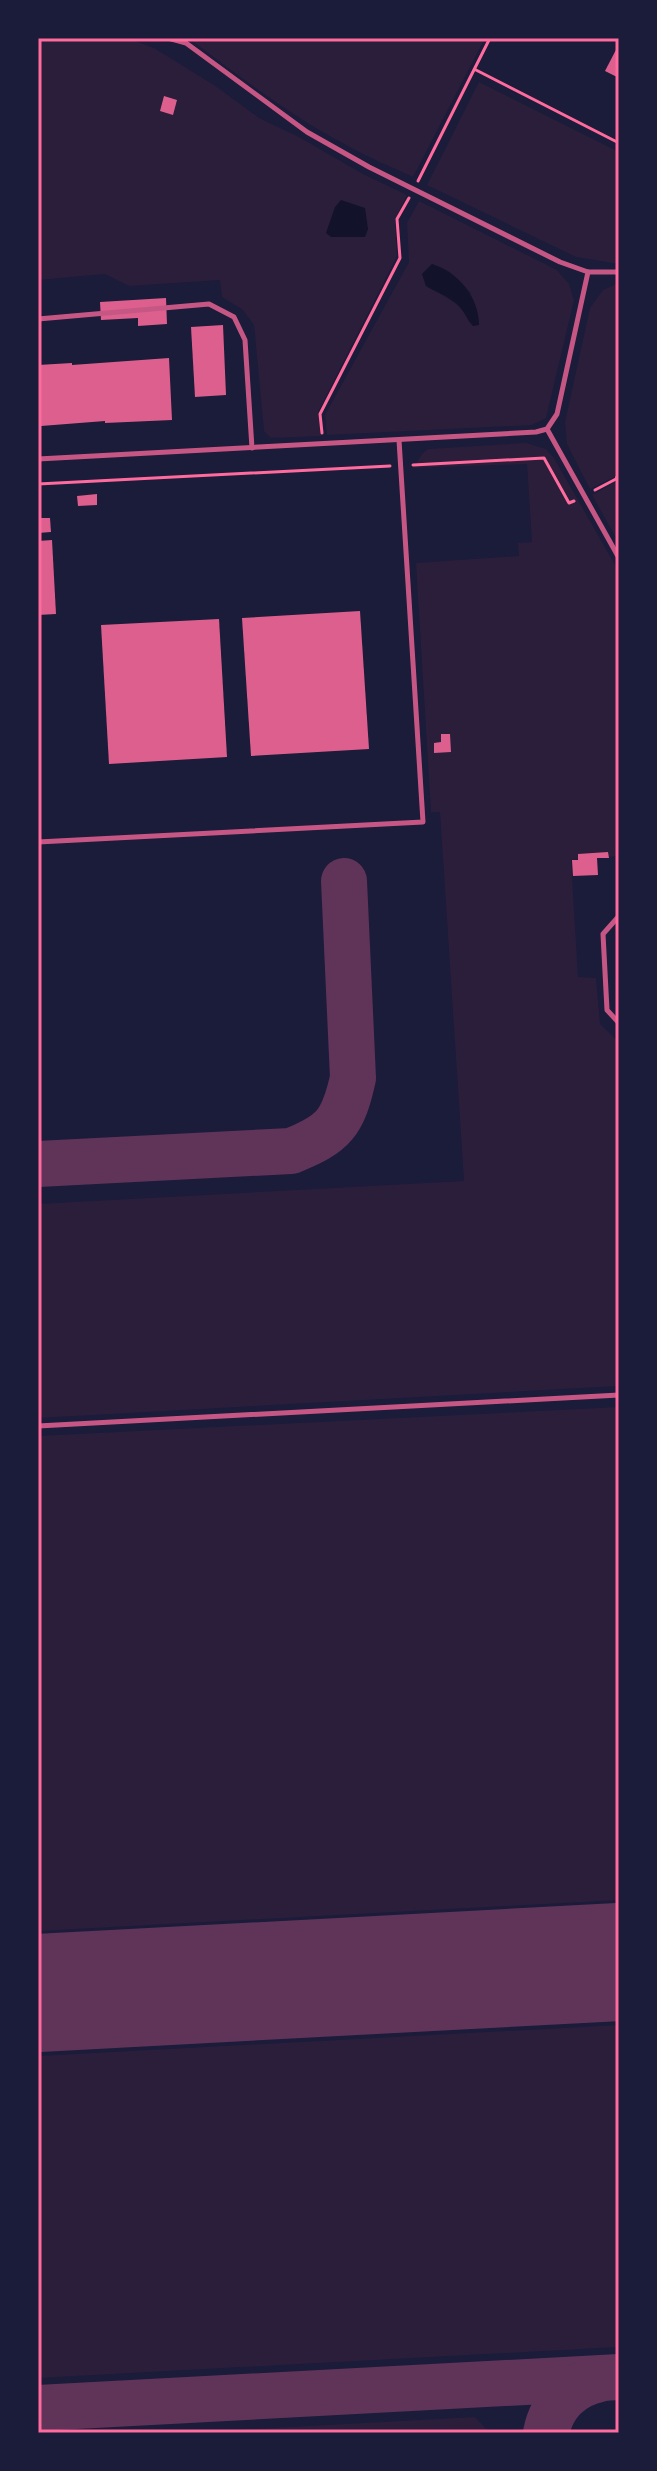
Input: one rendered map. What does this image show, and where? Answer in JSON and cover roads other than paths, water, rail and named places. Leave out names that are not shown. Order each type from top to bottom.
[{"type":"lane","points":[[168,38],[186,43],[307,132],[414,188],[560,262],[588,272],[619,272]]},
{"type":"lane","points":[[38,459],[547,429],[557,414],[588,272]]},
{"type":"lane","points":[[38,319],[209,304],[234,317],[245,340],[252,448]]},
{"type":"lane","points":[[547,429],[619,558]]},
{"type":"lane","points":[[38,842],[423,822],[399,440]]},
{"type":"lane","points":[[619,916],[603,934],[607,1010],[619,1023]]},
{"type":"lane","points":[[38,1426],[619,1395]]}]
